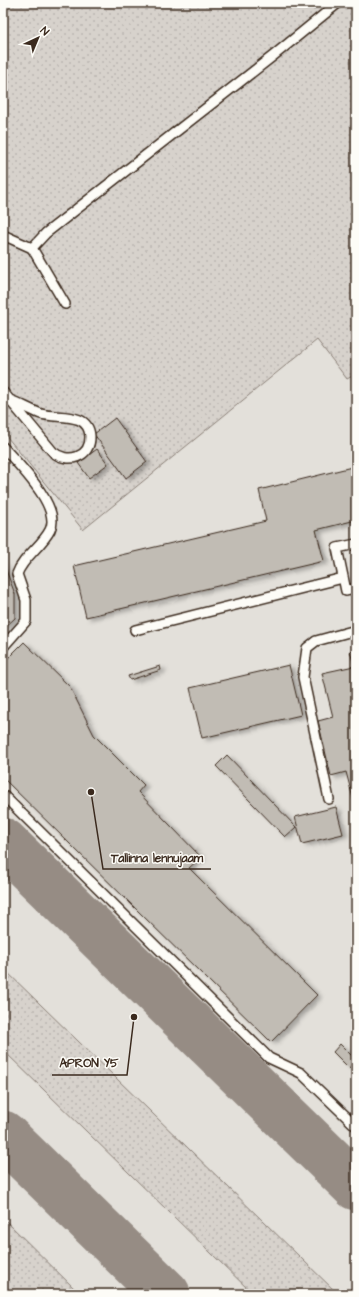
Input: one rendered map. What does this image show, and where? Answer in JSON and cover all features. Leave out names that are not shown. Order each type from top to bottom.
[{"type":"lane","points":[[32,248],[46,233],[273,56],[338,3]]},
{"type":"lane","points":[[3,235],[32,248],[65,304]]},
{"type":"lane","points":[[3,392],[58,456],[69,459],[81,456],[85,451],[90,439],[89,432],[81,420],[74,417],[42,414],[10,400]]},
{"type":"lane","points":[[3,447],[46,499],[52,514],[51,529],[17,574],[26,600],[26,621],[3,647]]},
{"type":"lane","points":[[356,544],[337,548],[346,591],[356,588]]},
{"type":"lane","points":[[135,630],[343,578]]},
{"type":"lane","points":[[329,799],[302,677],[307,648],[316,641],[356,630]]},
{"type":"lane","points":[[3,795],[262,1052],[269,1058],[301,1073],[356,1126]]},
{"type":"shaded area","points":[[3,3],[356,3],[356,374],[347,379],[317,340],[83,530],[3,432]]},
{"type":"shaded area","points":[[317,340],[347,378],[356,374],[356,1294],[3,1294],[3,432],[83,530]]},
{"type":"shaded area","points":[[3,968],[338,1294],[253,1294],[3,1050]]},
{"type":"shaded area","points":[[3,1218],[80,1294],[3,1294]]},
{"type":"building","points":[[115,418],[147,462],[126,478],[94,434]]},
{"type":"building","points":[[97,449],[108,464],[89,478],[78,463]]},
{"type":"building","points":[[356,466],[356,520],[316,530],[324,561],[86,617],[74,566],[266,521],[259,490]]},
{"type":"building","points":[[3,562],[15,594],[15,618],[3,629]]},
{"type":"building","points":[[24,642],[70,687],[94,735],[144,785],[138,792],[201,857],[189,868],[317,995],[271,1042],[3,778],[3,663]]},
{"type":"building","points":[[356,649],[356,801],[354,802],[346,772],[331,776],[318,721],[333,717],[322,673],[354,666],[350,651]]},
{"type":"building","points":[[289,665],[301,715],[202,738],[190,688]]},
{"type":"building","points":[[160,666],[161,670],[130,680],[128,676]]},
{"type":"building","points":[[227,755],[296,827],[285,837],[216,766]]},
{"type":"building","points":[[336,807],[343,834],[302,844],[295,817]]},
{"type":"building","points":[[340,1044],[356,1060],[349,1068],[333,1052]]},
{"type":"taxiway","points":[[3,842],[356,1186]]},
{"type":"taxiway","points":[[3,1135],[166,1294]]},
{"type":"place","name":"Tallinna lennujaam","points":[[91,792]]},
{"type":"place","name":"APRON Y5","points":[[134,1017]]}]
